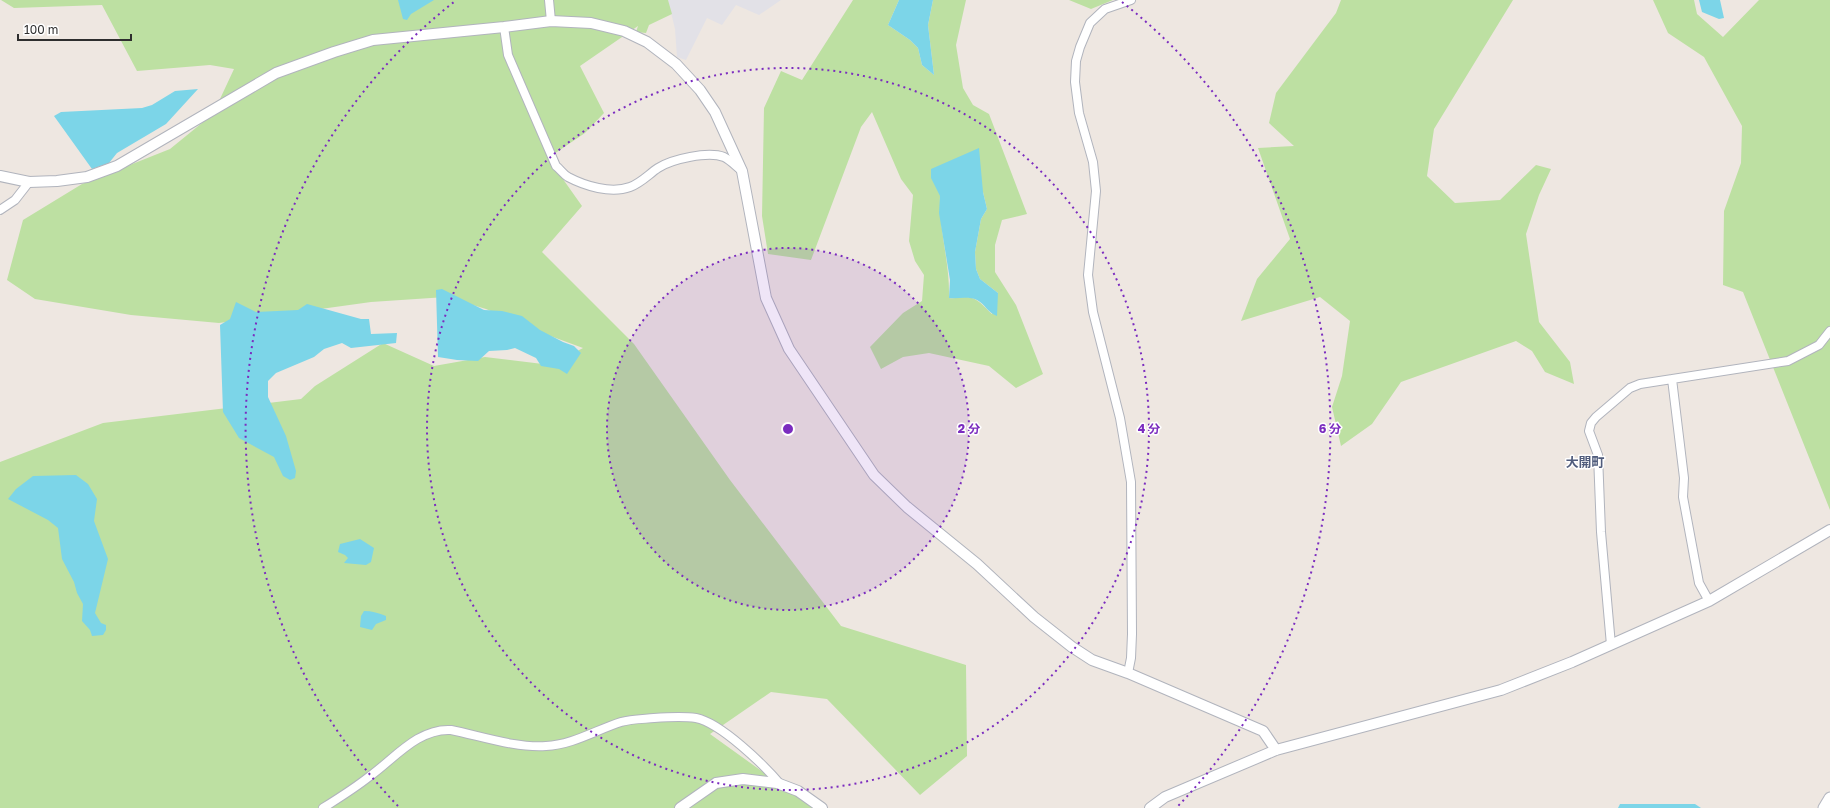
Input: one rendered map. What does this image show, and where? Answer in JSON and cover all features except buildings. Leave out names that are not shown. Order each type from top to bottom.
[{"type":"main road","points":[[1824,808],[1830,798]]},
{"type":"street","points":[[549,0],[551,21]]},
{"type":"street","points":[[1128,672],[1131,658],[1132,634],[1131,482],[1120,418],[1094,312],[1088,275],[1090,241],[1096,191],[1093,162],[1079,113],[1075,82],[1078,54],[1090,23],[1105,9],[1130,0]]},
{"type":"street","points":[[0,176],[29,182],[87,177],[117,166],[276,73],[334,52],[374,40],[551,21],[591,23],[624,31],[647,42],[676,64],[700,90],[715,112],[742,171],[766,298],[789,349],[874,475],[907,507],[977,564],[1034,617],[1072,647],[1092,660],[1128,672],[1263,731],[1276,750]]},
{"type":"street","points":[[504,27],[508,55],[556,166],[567,176],[601,189],[612,190],[629,187],[673,161],[690,157],[706,156],[723,157],[742,171]]},
{"type":"street","points":[[0,210],[15,200],[29,182]]},
{"type":"street","points":[[1611,645],[1602,546],[1598,455],[1589,432],[1591,423],[1630,388],[1640,384],[1788,361],[1819,345],[1830,331]]},
{"type":"street","points":[[1672,379],[1684,478],[1683,497],[1699,583],[1709,601]]},
{"type":"street","points":[[1150,808],[1166,797],[1276,750],[1501,690],[1611,645],[1709,601],[1830,530]]},
{"type":"street","points":[[323,808],[369,777],[416,740],[430,732],[441,729],[511,743],[531,746],[547,746],[574,740],[623,721],[675,717],[697,718],[717,726],[766,768],[781,785]]},
{"type":"street","points":[[680,808],[716,783],[743,779],[781,785],[798,791],[822,808]]},
{"type":"shaded area","points":[[668,0],[781,0],[759,15],[736,5],[722,25],[707,18],[686,60],[677,57],[675,29]]},
{"type":"green space","points":[[1,0],[668,0],[672,14],[649,25],[646,33],[636,32],[638,26],[580,66],[604,113],[585,133],[548,158],[582,206],[542,252],[634,344],[730,480],[841,626],[966,665],[967,756],[920,795],[827,699],[771,692],[710,734],[813,808],[0,808],[0,462],[103,423],[301,399],[315,386],[383,343],[434,366],[485,357],[551,365],[583,348],[486,309],[446,297],[371,302],[219,323],[131,315],[35,299],[7,280],[23,220],[82,184],[170,149],[213,114],[234,69],[210,65],[137,71],[102,5],[14,8]]},
{"type":"green space","points":[[853,0],[899,0],[888,25],[910,40],[918,48],[922,65],[934,75],[928,25],[933,0],[966,0],[956,45],[963,88],[973,105],[989,114],[1027,214],[1002,220],[995,245],[995,272],[1016,305],[1043,374],[1016,388],[989,366],[929,353],[903,357],[881,369],[870,347],[903,313],[922,301],[924,275],[915,261],[909,241],[913,195],[901,179],[872,112],[861,127],[811,260],[768,254],[762,216],[764,108],[781,71],[802,80]],"holes":[[[983,192],[987,209],[981,219],[975,252],[976,269],[980,279],[998,293],[992,314],[980,302],[973,298],[949,298],[948,272],[941,221],[940,196]]]},
{"type":"green space","points":[[1069,0],[1113,0],[1091,9]]},
{"type":"green space","points":[[1341,0],[1513,0],[1434,129],[1427,176],[1455,203],[1500,200],[1536,165],[1551,169],[1539,195],[1526,234],[1539,322],[1570,362],[1574,384],[1545,372],[1532,351],[1516,341],[1401,382],[1372,424],[1341,446],[1332,407],[1342,376],[1350,321],[1320,297],[1241,321],[1257,279],[1290,239],[1258,148],[1294,146],[1269,123],[1276,93],[1336,13]]},
{"type":"green space","points":[[1653,0],[1694,0],[1697,14],[1723,37],[1759,0],[1830,0],[1830,510],[1743,292],[1723,285],[1724,211],[1741,163],[1742,126],[1704,57],[1668,33]]},
{"type":"water","points":[[398,0],[434,0],[411,14],[407,20],[403,19]]},
{"type":"water","points":[[899,0],[933,0],[928,25],[934,75],[922,65],[918,48],[910,40],[888,25]]},
{"type":"water","points":[[1699,0],[1720,0],[1724,18],[1719,19],[1702,12]]},
{"type":"water","points":[[198,89],[166,124],[117,153],[109,163],[92,169],[54,116],[61,112],[142,108],[152,105],[175,91]]},
{"type":"water","points":[[979,148],[983,192],[987,209],[981,219],[975,252],[976,269],[980,279],[998,293],[997,316],[991,313],[977,300],[967,298],[949,298],[950,280],[939,213],[940,196],[931,178],[931,169]]},
{"type":"water","points":[[442,289],[484,310],[502,311],[522,316],[540,330],[574,346],[581,353],[567,374],[559,369],[541,366],[536,358],[515,348],[489,351],[478,361],[438,357],[436,290]]},
{"type":"water","points":[[236,302],[256,312],[298,310],[307,304],[361,319],[369,319],[371,334],[397,333],[396,343],[351,348],[342,343],[324,349],[314,357],[276,373],[268,381],[268,397],[286,436],[296,471],[295,478],[290,480],[283,476],[274,457],[239,438],[223,412],[220,325],[230,319]]},
{"type":"water","points":[[76,475],[88,484],[97,499],[94,521],[108,559],[95,613],[101,623],[106,625],[106,630],[103,635],[92,636],[90,630],[82,621],[83,604],[62,559],[58,528],[48,520],[8,499],[16,489],[33,476]]},
{"type":"water","points":[[360,539],[374,548],[371,562],[366,565],[344,563],[348,558],[338,552],[340,544]]},
{"type":"water","points":[[364,611],[386,616],[386,620],[376,624],[372,630],[360,627],[361,616]]},
{"type":"water","points":[[1620,804],[1695,804],[1701,808],[1618,808]]},
{"type":"district","name":"大開町","points":[[1585,462]]}]
